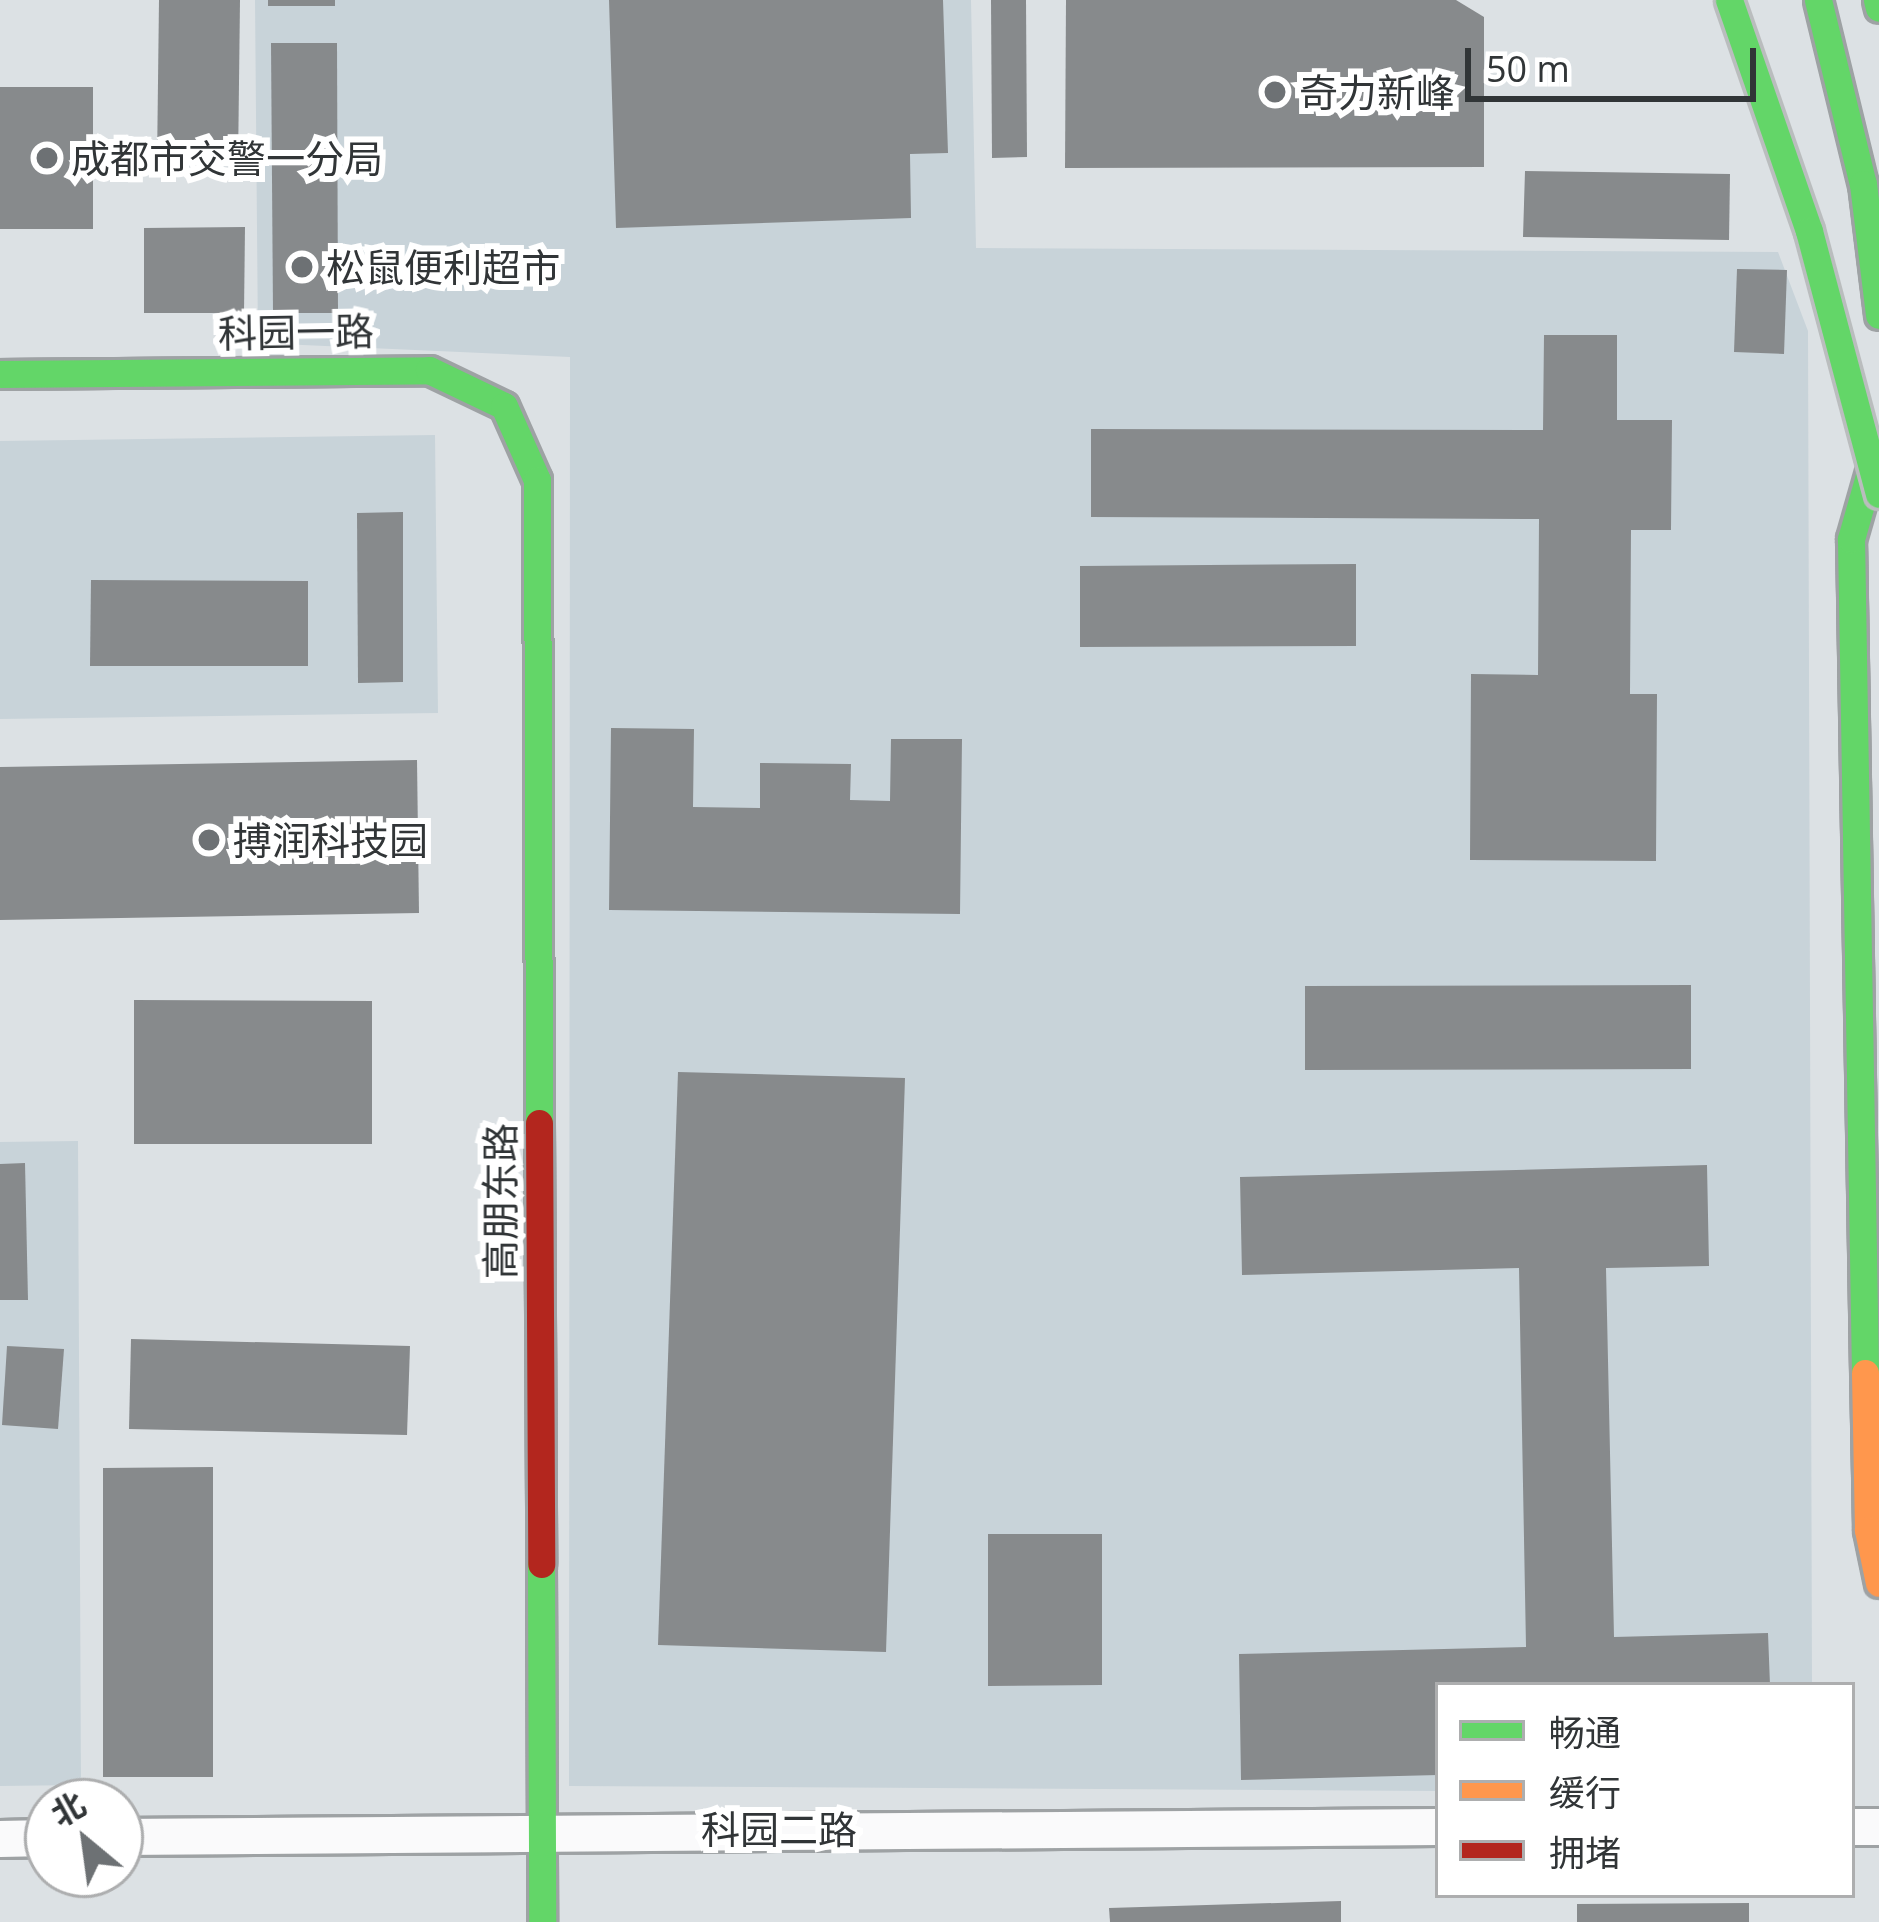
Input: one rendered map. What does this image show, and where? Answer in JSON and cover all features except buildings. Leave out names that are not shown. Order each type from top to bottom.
[{"type":"main road","points":[[1729,0],[1809,231],[1879,494]]},
{"type":"main road","points":[[1819,0],[1863,184],[1879,315]]},
{"type":"main road","name":"科园一路","points":[[0,374],[429,370],[504,406],[537,480]]},
{"type":"main road","points":[[1879,439],[1852,539],[1868,1530],[1879,1583]]},
{"type":"main road","name":"高朋东路","points":[[537,480],[542,1922]]},
{"type":"street","name":"科园二路","points":[[144,1837],[541,1829],[1435,1827]]},
{"type":"shaded area","points":[[255,0],[971,0],[976,248],[1778,252],[1808,331],[1812,1682],[1435,1682],[1435,1791],[569,1786],[570,357],[258,343]]},
{"type":"shaded area","points":[[435,435],[438,713],[0,719],[0,441]]},
{"type":"shaded area","points":[[78,1141],[81,1778],[24,1778],[24,1786],[0,1786],[0,1142]]},
{"type":"traffic: fast","points":[[1729,0],[1809,231],[1879,494]]},
{"type":"traffic: fast","points":[[1818,0],[1863,184],[1879,315]]},
{"type":"traffic: fast","points":[[1877,0],[1879,8]]},
{"type":"traffic: fast","points":[[0,374],[429,370],[504,406],[537,480],[539,1123]]},
{"type":"traffic: fast","points":[[1865,1373],[1851,539],[1876,451]]},
{"type":"traffic: fast","points":[[541,1564],[542,1922]]},
{"type":"traffic: slow","points":[[1865,1373],[1868,1530],[1879,1583]]},
{"type":"traffic: jam","points":[[539,1123],[541,1564]]},
{"type":"place","name":"奇力新峰","points":[[1275,92]]},
{"type":"place","name":"成都市交警一分局","points":[[47,158]]},
{"type":"place","name":"松鼠便利超市","points":[[302,267]]},
{"type":"place","name":"搏润科技园","points":[[209,840]]}]
